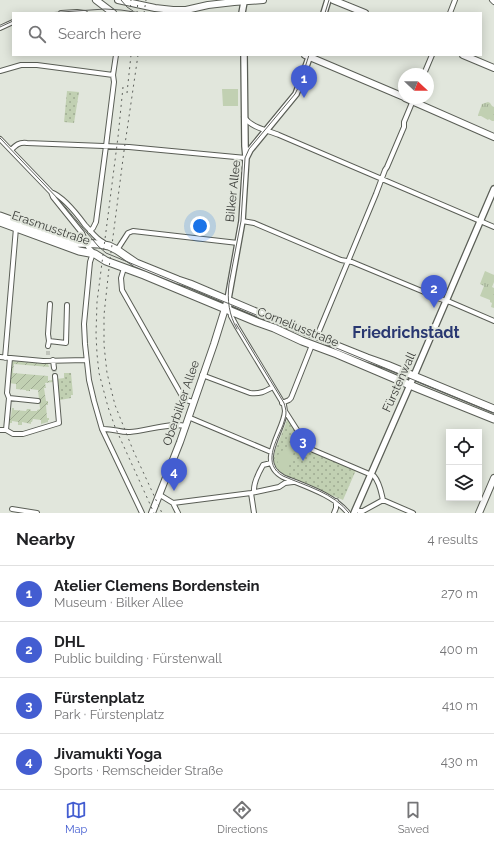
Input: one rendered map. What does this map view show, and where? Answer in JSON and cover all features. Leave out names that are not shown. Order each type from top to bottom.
[{"type":"main road","points":[[96,0],[112,12]]},
{"type":"main road","points":[[121,1],[173,10],[189,9],[214,4],[263,0]]},
{"type":"main road","points":[[333,0],[363,12]]},
{"type":"main road","points":[[308,56],[398,95]]},
{"type":"main road","points":[[465,56],[494,68]]},
{"type":"main road","points":[[422,104],[494,136]]},
{"type":"main road","name":"Erasmusstraße","points":[[0,216],[69,241],[107,246]]},
{"type":"main road","name":"Erasmusstraße","points":[[0,222],[79,251],[94,254]]},
{"type":"main road","points":[[94,254],[93,249],[99,244]]},
{"type":"main road","name":"Corneliusstraße","points":[[107,246],[117,250],[136,263],[228,299],[263,315],[302,330],[318,334],[337,346],[494,409]]},
{"type":"main road","name":"Corneliusstraße","points":[[94,254],[106,261],[144,275],[494,419]]},
{"type":"main road","name":"Oberbilker Allee","points":[[152,513],[185,426],[202,375],[228,310],[228,299]]},
{"type":"main road","points":[[292,337],[296,335],[301,337],[303,334],[302,330]]},
{"type":"main road","points":[[479,513],[494,478]]},
{"type":"street","points":[[324,12],[328,0]]},
{"type":"street","points":[[450,12],[455,0]]},
{"type":"street","points":[[242,12],[244,1]]},
{"type":"street","points":[[0,28],[12,22]]},
{"type":"street","points":[[90,231],[96,222],[114,82],[113,75],[116,56]]},
{"type":"street","points":[[11,150],[20,142],[106,146],[246,158],[244,118],[244,56]]},
{"type":"street","name":"Bilker Allee","points":[[228,299],[242,221],[246,158],[250,150],[296,94],[308,56]]},
{"type":"street","points":[[427,68],[432,56]]},
{"type":"street","points":[[0,71],[21,65],[37,65],[113,75]]},
{"type":"street","points":[[318,334],[412,104]]},
{"type":"street","points":[[244,118],[252,125],[494,227]]},
{"type":"street","points":[[0,139],[51,192],[53,197],[82,233],[94,254],[90,262],[84,324],[86,360],[89,380],[102,428],[142,513]]},
{"type":"street","name":"Fürstenwall","points":[[355,511],[494,189]]},
{"type":"street","points":[[51,192],[56,194],[76,213],[96,238],[107,246]]},
{"type":"street","points":[[242,221],[254,223],[341,260],[390,278],[494,321]]},
{"type":"street","points":[[6,430],[9,398],[7,393],[5,358],[16,228]]},
{"type":"street","points":[[117,250],[128,233],[133,231],[238,243]]},
{"type":"street","points":[[124,268],[121,278],[122,290],[182,396],[186,400],[193,402]]},
{"type":"street","points":[[48,346],[50,304]]},
{"type":"street","points":[[49,341],[66,343],[67,305]]},
{"type":"street","points":[[228,310],[273,387],[285,411],[310,448],[371,474],[376,478],[379,484],[383,500]]},
{"type":"street","points":[[237,327],[236,324],[238,319],[244,317]]},
{"type":"street","points":[[282,403],[291,398],[312,345]]},
{"type":"street","points":[[47,361],[48,355]]},
{"type":"street","points":[[5,358],[47,361],[86,360]]},
{"type":"street","points":[[53,360],[54,368]]},
{"type":"street","points":[[202,375],[257,394],[273,387]]},
{"type":"street","points":[[0,430],[6,430],[13,434],[23,434],[59,423],[55,376]]},
{"type":"street","points":[[9,398],[38,401]]},
{"type":"street","points":[[285,411],[284,420],[271,452],[271,463],[276,473],[332,498],[348,513]]},
{"type":"street","points":[[188,417],[271,452]]},
{"type":"street","points":[[102,428],[128,432],[180,424],[185,426]]},
{"type":"street","points":[[254,513],[252,492],[254,485],[261,468],[271,463]]},
{"type":"street","points":[[173,503],[252,492],[294,482]]},
{"type":"street","points":[[160,495],[173,503],[178,513]]},
{"type":"street","points":[[355,511],[363,511],[383,500]]},
{"type":"street","points":[[383,500],[413,513]]},
{"type":"street","points":[[334,513],[336,501]]},
{"type":"street","points":[[12,509],[37,513]]},
{"type":"green space","points":[[222,89],[238,89],[238,106],[223,106]]},
{"type":"green space","points":[[67,91],[79,92],[74,123],[64,122]]},
{"type":"green space","points":[[488,102],[494,107],[494,121],[478,116],[482,104]]},
{"type":"green space","points":[[485,271],[494,275],[492,287],[494,288],[494,308],[491,307],[492,303],[490,300],[480,296],[484,286],[480,284]]},
{"type":"green space","points":[[11,361],[48,364],[49,367],[14,364],[13,373],[48,376],[48,381],[52,380],[53,376],[53,382],[45,383],[46,388],[44,388],[46,401],[48,401],[48,405],[46,405],[47,418],[49,418],[48,422],[41,424],[41,420],[33,419],[31,424],[22,422],[22,425],[18,425],[18,422],[12,421],[10,425],[8,424],[12,408],[14,408],[14,410],[26,411],[27,409],[37,411],[40,409],[38,390],[30,389],[30,391],[26,391],[16,389],[16,384],[9,383]]},
{"type":"green space","points":[[64,373],[71,373],[73,395],[71,395],[71,398],[60,400],[57,379],[64,378]]},
{"type":"green space","points":[[288,418],[309,451],[356,470],[343,500],[285,476],[277,469],[274,464],[275,451]]},
{"type":"green space","points":[[289,448],[295,449],[286,473],[282,470],[277,459],[280,452]]},
{"type":"tunnel","points":[[48,346],[48,355]]},
{"type":"tunnel","points":[[54,368],[55,376]]},
{"type":"tram line","points":[[121,0],[133,11]]},
{"type":"tram line","points":[[325,12],[329,0]]},
{"type":"tram line","points":[[62,12],[105,9],[134,12]]},
{"type":"tram line","points":[[0,27],[12,21]]},
{"type":"tram line","points":[[237,329],[230,313],[228,290],[241,221],[245,158],[249,149],[295,94],[309,56]]},
{"type":"tram line","points":[[0,138],[61,202],[98,246],[106,253],[494,413]]},
{"type":"tram line","points":[[236,324],[284,403],[286,413],[283,425],[272,452],[273,465],[283,476],[328,495],[336,500],[349,513]]},
{"type":"railway","points":[[130,12],[131,0]]},
{"type":"railway","points":[[137,12],[138,0]]},
{"type":"railway","points":[[144,12],[146,0]]},
{"type":"railway","points":[[127,93],[131,56]]},
{"type":"railway","points":[[138,56],[109,268],[104,315],[104,345],[107,373],[115,405],[133,450],[162,513]]},
{"type":"railway","points":[[123,87],[97,302],[97,354],[99,373],[115,427],[154,513]]},
{"type":"place","name":"Atelier Clemens Bordenstein","points":[[304,98]]},
{"type":"place","name":"DHL","points":[[434,308]]},
{"type":"place","name":"Fürstenplatz","points":[[303,461]]},
{"type":"place","name":"Jivamukti Yoga","points":[[174,491]]},
{"type":"district","name":"Friedrichstadt","points":[[406,332]]}]
